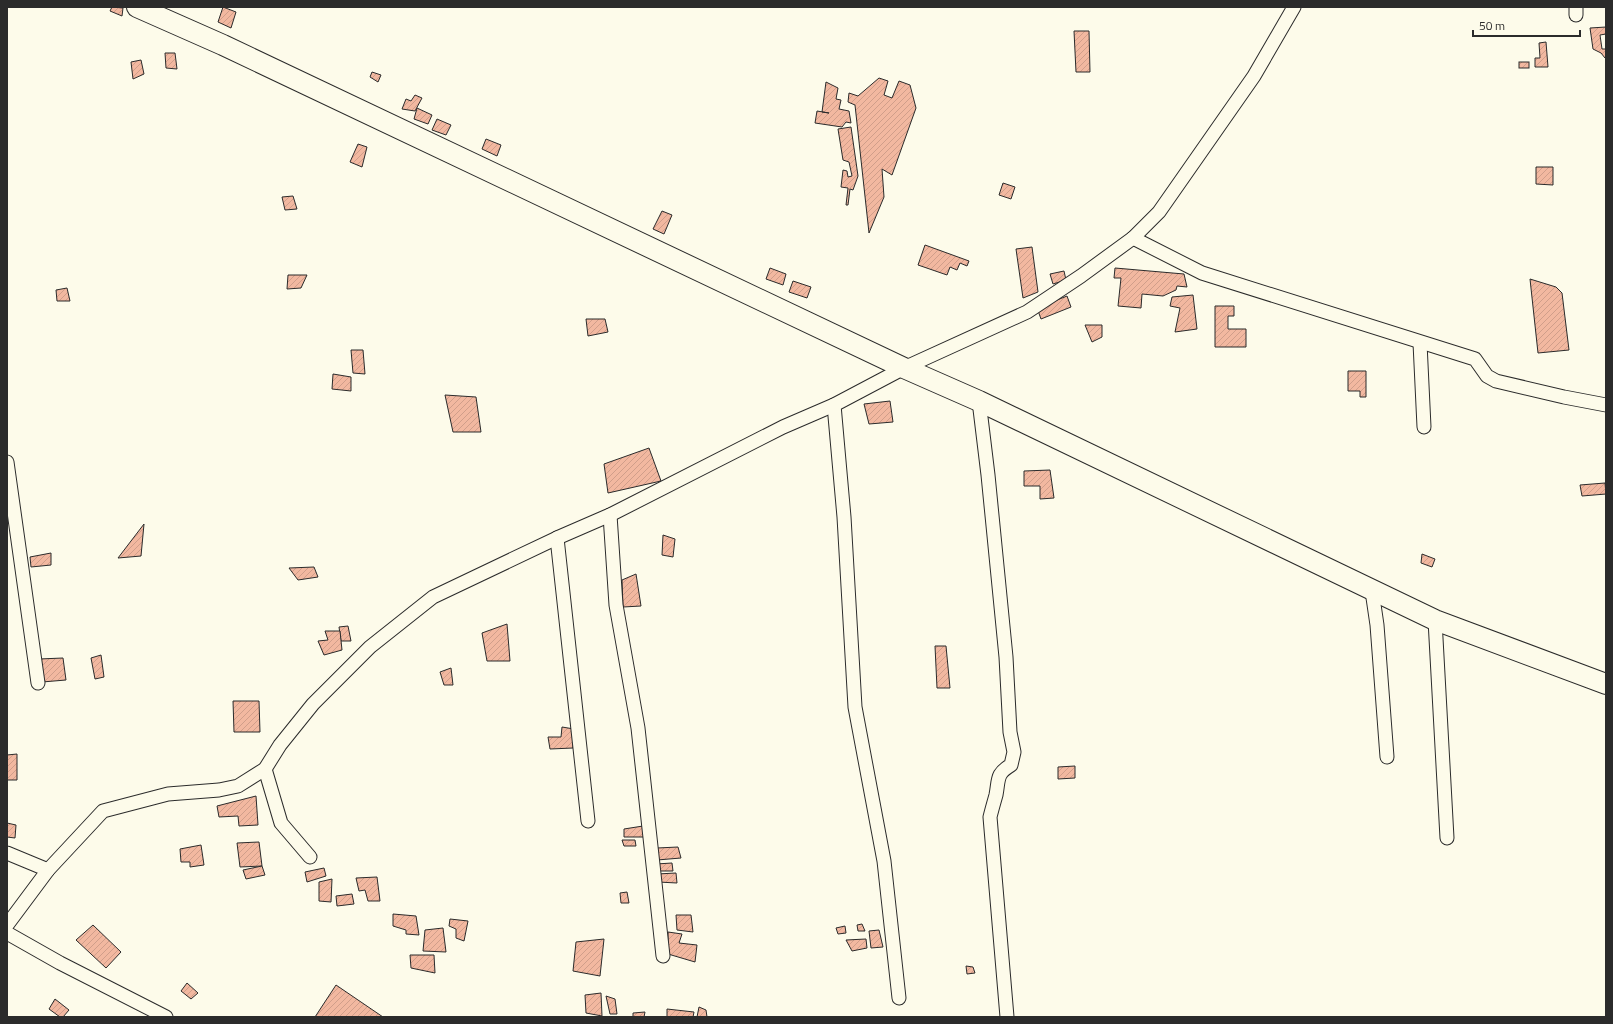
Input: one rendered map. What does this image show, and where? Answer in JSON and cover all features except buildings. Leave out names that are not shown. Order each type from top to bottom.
[{"type":"main road","points":[[137,7],[223,45],[904,368],[979,401],[1372,591],[1435,620],[1606,684]]},
{"type":"street","points":[[7,925],[48,870],[103,811],[168,794],[219,790],[238,786],[265,770],[280,745],[313,704],[370,647],[433,597],[557,538],[610,515],[783,427],[834,405],[904,368],[1027,312],[1081,276],[1133,238],[1159,212],[1254,76],[1294,7]]},
{"type":"street","points":[[1133,238],[1202,273],[1279,296],[1420,343],[1475,358],[1487,376],[1496,381],[1564,398],[1606,405]]},
{"type":"street","points":[[1420,343],[1424,427]]},
{"type":"street","points":[[979,401],[989,483],[1006,657],[1010,732],[1014,752],[1011,765],[1003,770],[998,778],[990,817],[1007,1017]]},
{"type":"street","points":[[834,405],[844,518],[855,706],[884,861],[899,998]]},
{"type":"street","points":[[7,462],[38,683]]},
{"type":"street","points":[[610,515],[616,605],[638,728],[663,956]]},
{"type":"street","points":[[557,538],[588,821]]},
{"type":"street","points":[[1372,591],[1377,625],[1386,757]]},
{"type":"street","points":[[1435,620],[1447,838]]},
{"type":"street","points":[[265,770],[281,823],[310,857]]},
{"type":"street","points":[[7,853],[48,870]]},
{"type":"street","points":[[7,933],[60,963],[166,1017]]}]
